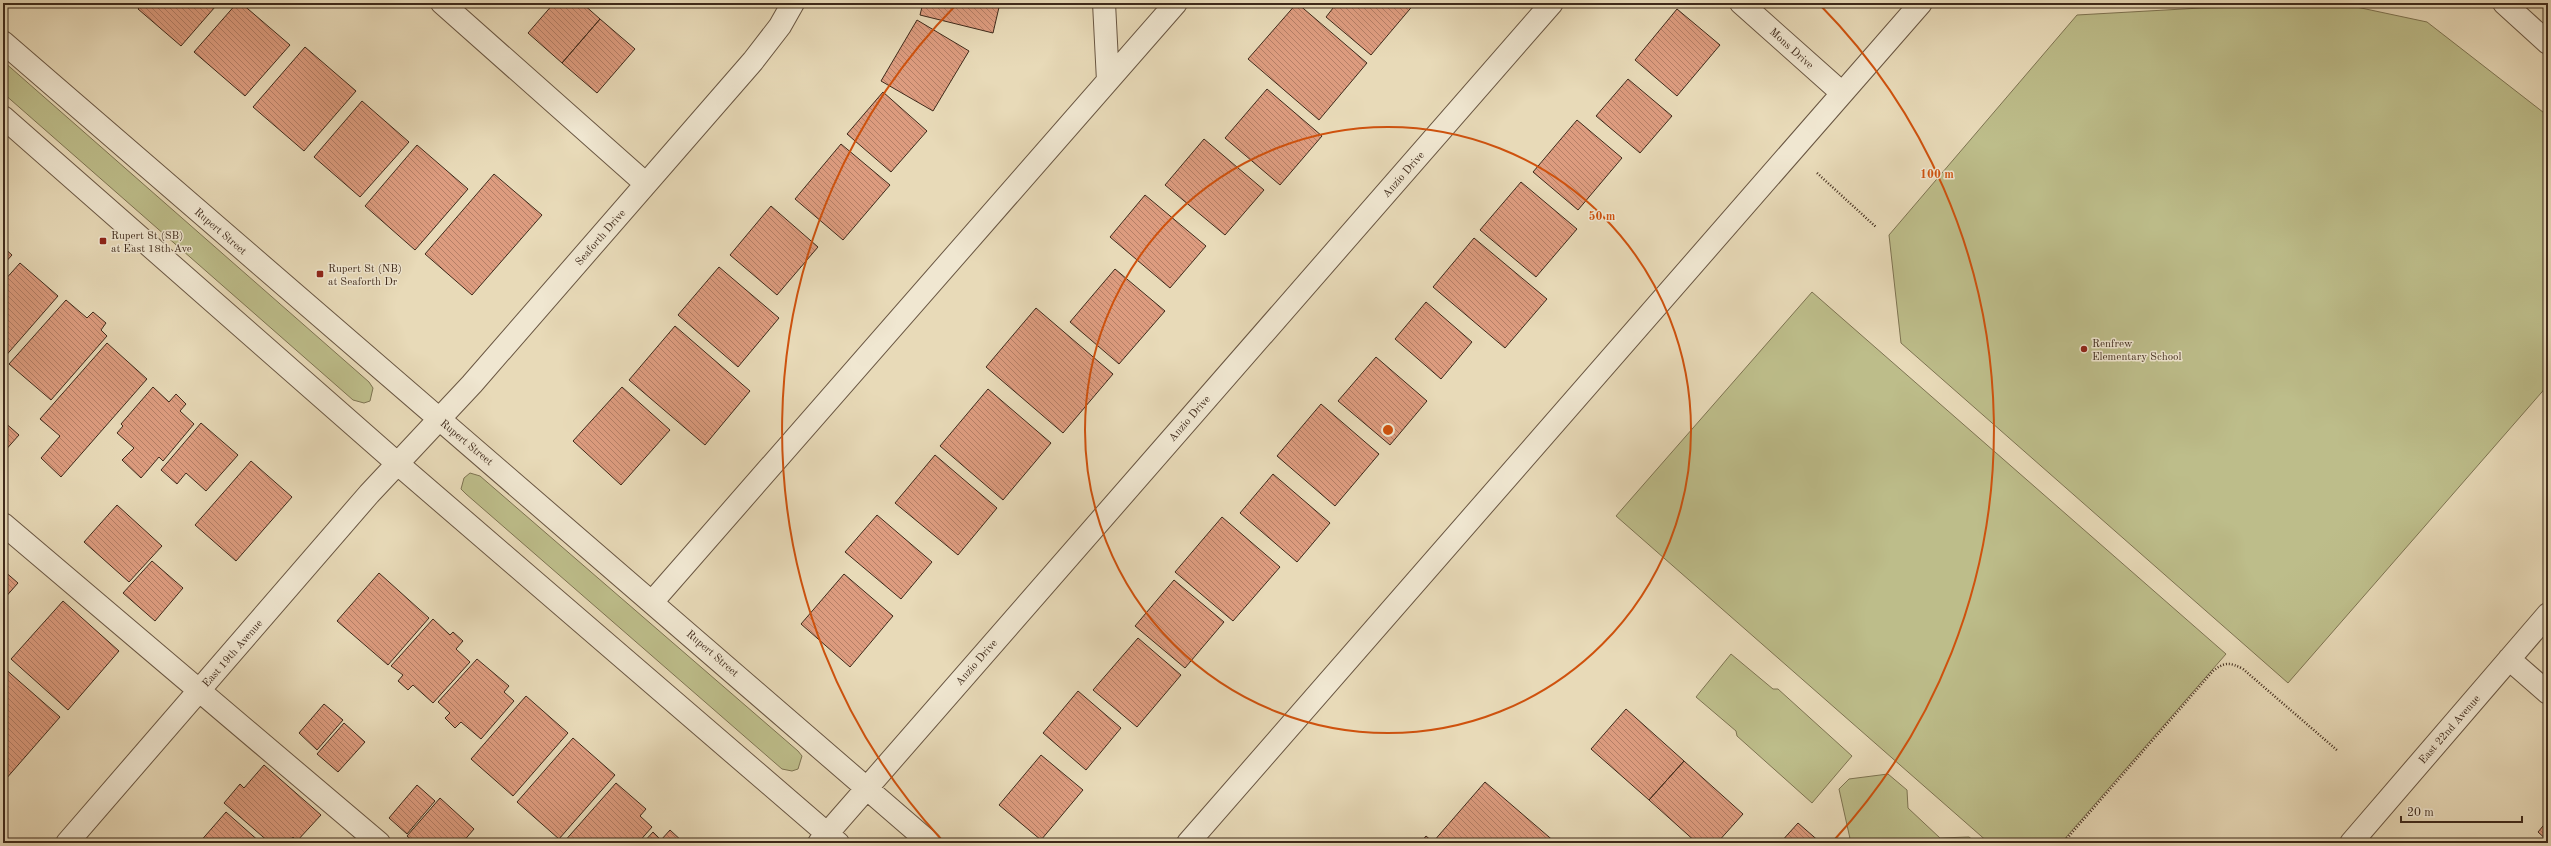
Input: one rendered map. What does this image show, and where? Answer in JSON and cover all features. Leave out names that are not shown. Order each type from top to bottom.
[{"type":"street","points":[[442,3],[646,184]]},
{"type":"street","name":"Seaforth Drive","points":[[398,464],[440,419],[753,61],[780,26],[793,3]]},
{"type":"street","points":[[1104,3],[1108,81]]},
{"type":"street","points":[[653,601],[1176,3]]},
{"type":"street","name":"Anzio Drive","points":[[828,840],[867,788],[1552,3]]},
{"type":"street","name":"Mons Drive","points":[[1741,3],[1842,93]]},
{"type":"street","points":[[1188,843],[1921,3]]},
{"type":"street","points":[[2504,3],[2548,43]]},
{"type":"street","name":"Rupert Street","points":[[3,42],[653,601],[930,843]]},
{"type":"street","points":[[3,117],[828,840]]},
{"type":"street","name":"East 19th Avenue","points":[[67,843],[369,494],[398,464]]},
{"type":"street","points":[[3,524],[199,692],[379,843]]},
{"type":"street","name":"East 22nd Avenue","points":[[2351,843],[2548,614]]},
{"type":"street","points":[[2509,659],[2548,693]]},
{"type":"path","points":[[1793,151],[1876,227]]},
{"type":"path","points":[[2063,843],[2213,671],[2222,665],[2234,664],[2243,669],[2338,751]]},
{"type":"green space","points":[[2347,5],[2427,22],[2548,116],[2548,385],[2288,683],[1901,343],[1889,235],[2077,15],[2201,8]]},
{"type":"green space","points":[[3,61],[369,382],[373,388],[370,401],[364,403],[353,400],[3,93]]},
{"type":"green space","points":[[1812,292],[2226,654],[2061,843],[1989,843],[1616,516]]},
{"type":"green space","points":[[470,473],[480,476],[798,751],[802,756],[798,769],[792,771],[782,769],[466,494],[461,489],[464,478]]},
{"type":"green space","points":[[1731,654],[1773,689],[1778,689],[1852,756],[1812,803],[1737,736],[1736,731],[1696,697]]},
{"type":"green space","points":[[1888,774],[1907,790],[1908,808],[1940,838],[1969,837],[1977,843],[1851,843],[1839,789],[1849,779]]},
{"type":"building","points":[[143,3],[210,3],[215,7],[181,46],[138,9]]},
{"type":"building","points":[[237,3],[241,3],[290,45],[245,96],[194,52]]},
{"type":"building","points":[[554,3],[582,3],[600,19],[562,63],[528,33]]},
{"type":"building","points":[[923,3],[1000,3],[993,33],[920,15]]},
{"type":"building","points":[[1297,3],[1367,63],[1319,120],[1248,59]]},
{"type":"building","points":[[1337,3],[1415,3],[1371,55],[1326,17]]},
{"type":"building","points":[[1677,9],[1720,45],[1677,96],[1635,60]]},
{"type":"building","points":[[600,19],[635,49],[597,93],[562,63]]},
{"type":"building","points":[[917,20],[969,51],[933,111],[881,81]]},
{"type":"building","points":[[305,47],[356,91],[304,151],[253,107]]},
{"type":"building","points":[[1628,79],[1672,116],[1640,153],[1596,116]]},
{"type":"building","points":[[1267,89],[1322,136],[1280,185],[1225,138]]},
{"type":"building","points":[[883,92],[927,131],[891,172],[847,134]]},
{"type":"building","points":[[362,101],[409,142],[360,197],[314,157]]},
{"type":"building","points":[[1577,120],[1622,158],[1578,210],[1533,172]]},
{"type":"building","points":[[1204,139],[1264,190],[1225,235],[1165,185]]},
{"type":"building","points":[[841,144],[890,185],[843,240],[795,199]]},
{"type":"building","points":[[417,145],[468,189],[415,250],[365,206]]},
{"type":"building","points":[[494,174],[542,215],[472,295],[425,254]]},
{"type":"building","points":[[1521,182],[1577,229],[1536,277],[1480,230]]},
{"type":"building","points":[[1145,195],[1206,246],[1170,288],[1110,237]]},
{"type":"building","points":[[771,206],[818,247],[777,295],[730,255]]},
{"type":"building","points":[[1474,238],[1547,299],[1505,348],[1433,287]]},
{"type":"building","points":[[3,247],[12,255],[3,265]]},
{"type":"building","points":[[20,263],[58,296],[3,359],[3,282]]},
{"type":"building","points":[[719,267],[779,318],[738,367],[678,315]]},
{"type":"building","points":[[1115,269],[1165,311],[1119,364],[1070,322]]},
{"type":"building","points":[[66,300],[87,318],[93,312],[106,323],[101,330],[107,336],[51,400],[9,364]]},
{"type":"building","points":[[1426,302],[1472,342],[1441,379],[1395,339]]},
{"type":"building","points":[[1036,308],[1113,374],[1063,433],[986,367]]},
{"type":"building","points":[[675,326],[750,391],[705,445],[629,380]]},
{"type":"building","points":[[107,343],[147,379],[61,477],[41,458],[60,436],[40,419]]},
{"type":"building","points":[[1376,357],[1427,401],[1390,445],[1338,401]]},
{"type":"building","points":[[153,387],[169,402],[176,394],[186,404],[180,411],[194,424],[163,461],[159,457],[141,478],[122,460],[134,448],[117,433],[123,426],[121,424]]},
{"type":"building","points":[[622,387],[670,430],[621,485],[573,441]]},
{"type":"building","points":[[988,389],[1051,443],[1003,500],[940,446]]},
{"type":"building","points":[[1321,404],[1379,454],[1335,506],[1277,456]]},
{"type":"building","points":[[3,421],[19,435],[3,453]]},
{"type":"building","points":[[201,423],[238,455],[206,491],[186,473],[177,484],[161,470]]},
{"type":"building","points":[[935,455],[997,508],[958,555],[895,503]]},
{"type":"building","points":[[251,461],[292,497],[236,561],[195,525]]},
{"type":"building","points":[[1273,474],[1330,523],[1297,562],[1240,513]]},
{"type":"building","points":[[117,505],[162,546],[129,582],[84,542]]},
{"type":"building","points":[[877,515],[932,562],[901,599],[845,552]]},
{"type":"building","points":[[1222,517],[1280,567],[1233,621],[1175,572]]},
{"type":"building","points":[[152,561],[183,588],[155,621],[123,593]]},
{"type":"building","points":[[3,570],[18,583],[3,600]]},
{"type":"building","points":[[379,573],[429,618],[388,665],[337,621]]},
{"type":"building","points":[[844,574],[893,616],[850,667],[801,624]]},
{"type":"building","points":[[1174,580],[1224,622],[1185,668],[1135,626]]},
{"type":"building","points":[[63,601],[119,651],[68,710],[11,659]]},
{"type":"building","points":[[433,619],[450,635],[453,632],[463,641],[456,649],[470,662],[433,703],[413,685],[408,690],[398,681],[403,675],[391,666]]},
{"type":"building","points":[[1138,638],[1181,675],[1137,727],[1093,690]]},
{"type":"building","points":[[477,659],[509,686],[504,692],[514,701],[481,739],[461,722],[455,728],[445,718],[450,713],[438,702]]},
{"type":"building","points":[[3,667],[60,717],[5,780],[3,778]]},
{"type":"building","points":[[1078,691],[1121,728],[1086,770],[1043,733]]},
{"type":"building","points":[[526,696],[568,733],[513,796],[471,759]]},
{"type":"building","points":[[324,704],[343,720],[317,750],[299,733]]},
{"type":"building","points":[[1626,709],[1684,761],[1649,800],[1591,749]]},
{"type":"building","points":[[344,723],[365,742],[338,772],[317,754]]},
{"type":"building","points":[[573,738],[615,775],[559,839],[517,802]]},
{"type":"building","points":[[1041,755],[1083,790],[1041,840],[999,805]]},
{"type":"building","points":[[1684,761],[1743,814],[1717,843],[1697,843],[1649,800]]},
{"type":"building","points":[[264,765],[321,815],[297,841],[293,837],[288,843],[270,843],[224,803],[240,784],[244,788]]},
{"type":"building","points":[[1485,782],[1556,843],[1420,843],[1426,836],[1433,842]]},
{"type":"building","points":[[616,783],[646,809],[640,816],[652,827],[638,843],[563,843]]},
{"type":"building","points":[[417,785],[435,801],[407,834],[389,818]]},
{"type":"building","points":[[440,798],[474,829],[462,843],[415,843],[407,836]]},
{"type":"building","points":[[226,812],[261,843],[199,843]]},
{"type":"building","points":[[2548,820],[2548,841],[2538,832]]},
{"type":"building","points":[[1798,823],[1821,843],[1780,843]]},
{"type":"building","points":[[670,830],[684,843],[643,843],[653,832],[661,840]]},
{"type":"place","name":"Rupert St (SB) at East 18th Ave","points":[[103,241]]},
{"type":"place","name":"Rupert St (NB) at Seaforth Dr","points":[[320,274]]},
{"type":"place","name":"Renfrew Elementary School","points":[[2084,349]]}]
